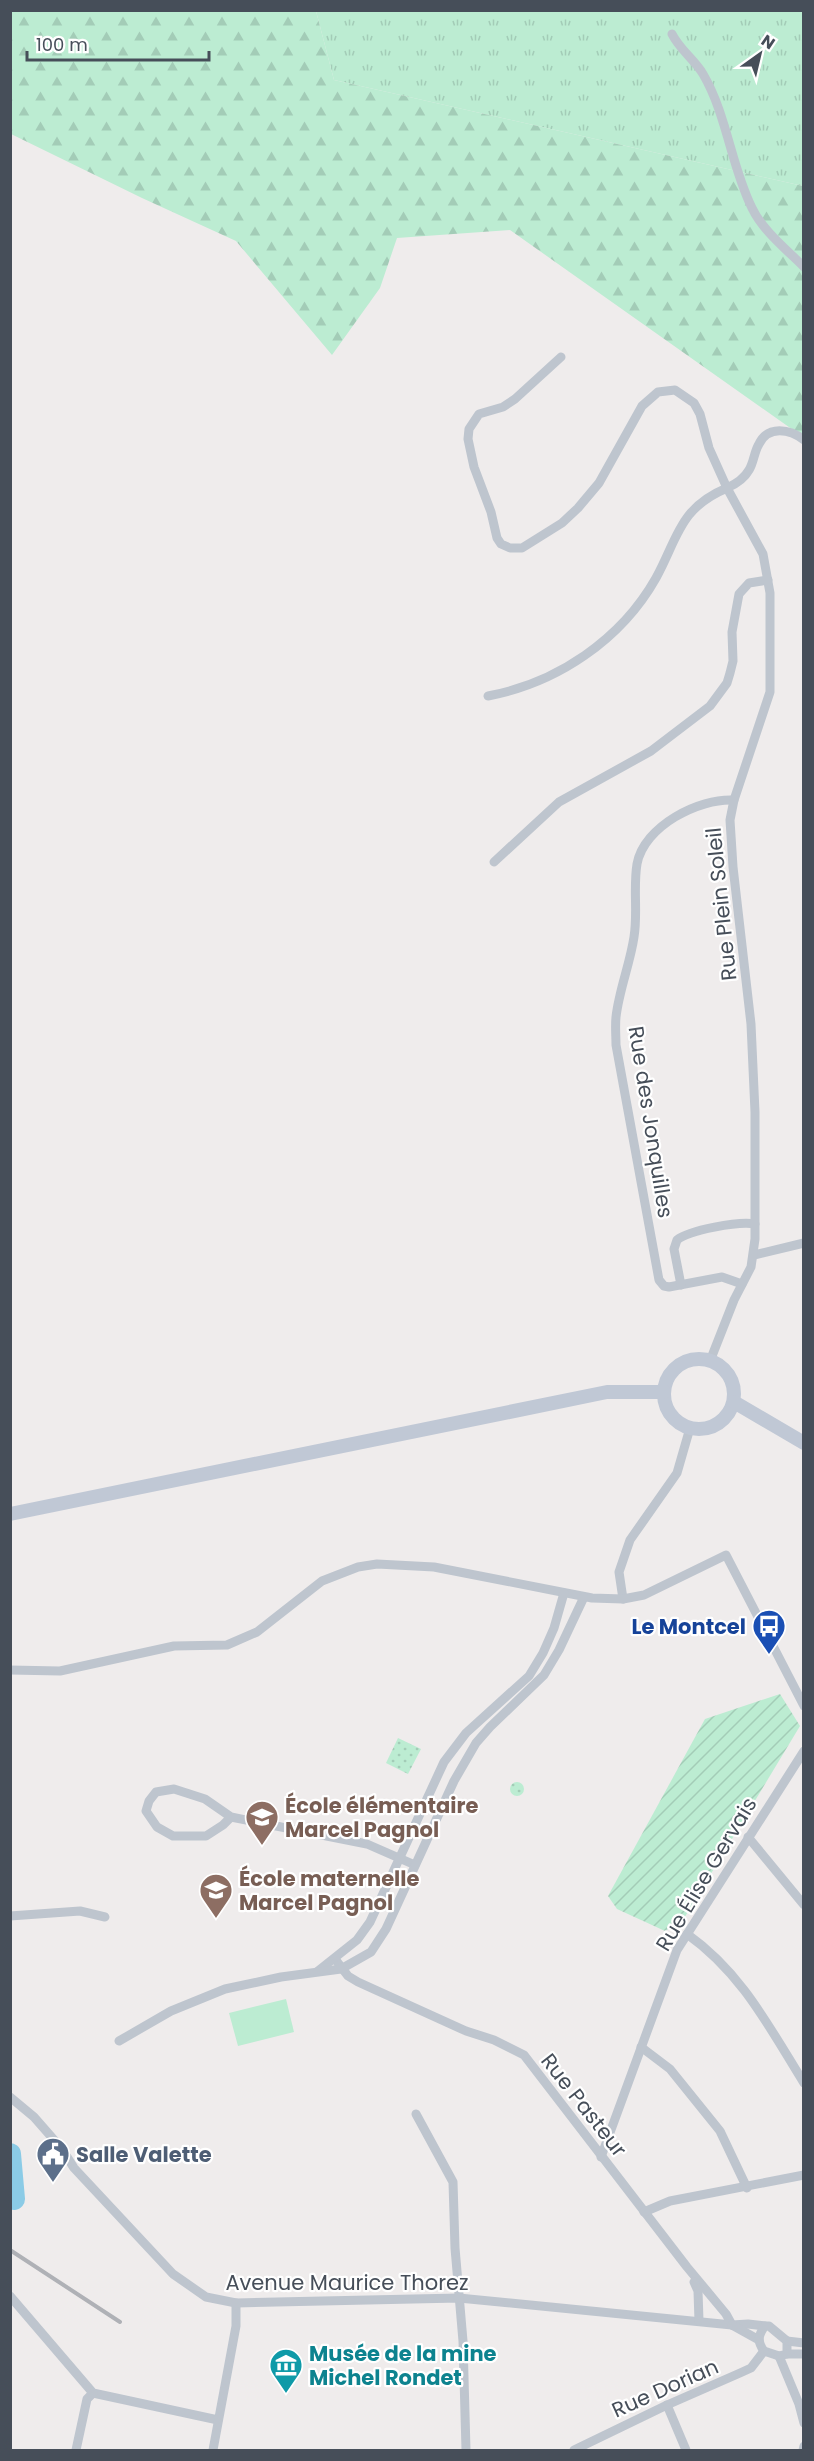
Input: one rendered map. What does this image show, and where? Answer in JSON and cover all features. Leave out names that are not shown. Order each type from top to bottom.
[{"type":"main road","points":[[694,1359],[710,1360],[728,1373],[734,1387],[734,1402],[727,1416],[714,1426],[699,1430],[690,1428],[676,1421],[667,1408],[664,1392],[668,1377],[679,1365],[694,1359]]},
{"type":"main road","points":[[10,1514],[607,1392],[664,1392]]},
{"type":"main road","points":[[734,1402],[804,1443]]},
{"type":"street","points":[[672,34],[678,45],[703,74],[740,181],[753,211],[770,234],[804,267]]},
{"type":"street","name":"Rue Plein Soleil","points":[[561,357],[515,399],[502,407],[479,414],[469,429],[468,439],[474,467],[501,544],[510,549],[522,548],[562,523],[579,508],[604,475],[642,406],[658,392],[675,390],[694,403],[700,414],[709,448],[727,488],[757,541],[770,593],[770,692],[734,800],[730,820],[733,867],[751,1024],[754,1256],[710,1360]]},
{"type":"street","points":[[488,696],[512,691],[538,681],[585,656],[632,613],[644,597],[656,578],[672,541],[689,514],[705,499],[736,484],[748,471],[759,442],[764,436],[777,430],[785,430],[804,440]]},
{"type":"street","points":[[494,862],[559,802],[651,751],[710,706],[727,683],[730,673],[733,661],[732,632],[739,594],[749,583],[768,580]]},
{"type":"street","name":"Rue des Jonquilles","points":[[681,1285],[669,1287],[659,1280],[616,1045],[616,1018],[635,934],[636,874],[641,850],[662,828],[689,809],[720,800],[734,800]]},
{"type":"street","points":[[742,1284],[723,1277],[681,1285],[674,1249],[677,1240],[689,1234],[740,1223],[755,1224]]},
{"type":"street","points":[[754,1256],[804,1243]]},
{"type":"street","points":[[623,1599],[619,1572],[630,1540],[677,1473],[690,1428]]},
{"type":"street","points":[[10,1670],[60,1671],[174,1646],[227,1645],[257,1632],[322,1581],[358,1567],[377,1564],[434,1567],[584,1597],[623,1599],[644,1595],[726,1555],[804,1706]]},
{"type":"street","points":[[316,1972],[357,1940],[370,1922],[444,1762],[466,1733],[510,1695],[534,1669],[554,1628],[564,1593]]},
{"type":"street","points":[[119,2042],[171,2011],[225,1989],[281,1977],[341,1969],[371,1952],[386,1929],[454,1781],[476,1743],[544,1675],[559,1650],[584,1597]]},
{"type":"street","name":"Rue Élise Gervais","points":[[601,2157],[676,1950],[804,1751]]},
{"type":"street","points":[[231,1817],[206,1836],[173,1836],[157,1827],[146,1811],[149,1801],[156,1792],[174,1789],[205,1799],[231,1817],[367,1844],[415,1865]]},
{"type":"street","points":[[748,1837],[804,1905]]},
{"type":"street","points":[[10,1916],[80,1911],[105,1917]]},
{"type":"street","points":[[687,1934],[711,1951],[744,1988],[804,2083]]},
{"type":"street","points":[[335,1959],[341,1969]]},
{"type":"street","name":"Rue Pasteur","points":[[341,1969],[358,1982],[524,2055],[601,2157],[726,2314],[732,2325]]},
{"type":"street","points":[[641,2047],[670,2069],[720,2131],[747,2188]]},
{"type":"street","name":"Avenue Maurice Thorez","points":[[10,2097],[34,2117],[62,2149],[74,2168],[173,2274],[206,2297],[236,2303],[459,2298],[732,2325],[765,2326]]},
{"type":"street","points":[[417,2115],[453,2182],[463,2341],[466,2451]]},
{"type":"street","points":[[644,2212],[670,2201],[747,2188],[804,2175]]},
{"type":"street","name":"Rue Pasteur","points":[[687,2267],[698,2291],[699,2320]]},
{"type":"street","points":[[10,2296],[93,2392],[218,2420]]},
{"type":"street","points":[[213,2451],[236,2326],[236,2303]]},
{"type":"street","name":"Avenue Maurice Thorez","points":[[732,2325],[759,2340]]},
{"type":"street","points":[[804,2343],[787,2341],[769,2326],[765,2326],[759,2333],[759,2340],[764,2351],[783,2355],[804,2354]]},
{"type":"street","points":[[787,2341],[783,2355],[804,2423]]},
{"type":"street","name":"Rue Dorian","points":[[574,2451],[667,2405],[751,2368],[764,2351]]},
{"type":"street","points":[[76,2451],[87,2399],[93,2392]]},
{"type":"street","points":[[667,2405],[686,2451]]},
{"type":"green space","points":[[10,11],[316,11],[334,80],[803,186],[803,437],[510,230],[397,238],[380,288],[332,355],[236,241],[11,134]]},
{"type":"green space","points":[[316,11],[803,11],[803,186],[334,80]]},
{"type":"green space","points":[[780,1694],[800,1726],[683,1920],[665,1931],[617,1909],[608,1896],[705,1719]]},
{"type":"green space","points":[[398,1738],[421,1749],[408,1774],[386,1763]]},
{"type":"green space","points":[[514,1782],[520,1782],[524,1789],[520,1796],[514,1796],[510,1792],[510,1786]]},
{"type":"green space","points":[[286,1999],[294,2032],[238,2046],[229,2013]]},
{"type":"waterway","points":[[10,2154],[14,2199]]},
{"type":"railway","points":[[10,2250],[120,2322]]},
{"type":"place","name":"Le Montcel","points":[[769,1655]]},
{"type":"place","name":"École élémentaire Marcel Pagnol","points":[[262,1846]]},
{"type":"place","name":"École maternelle Marcel Pagnol","points":[[216,1919]]},
{"type":"place","name":"Salle Valette","points":[[53,2183]]},
{"type":"place","name":"Musée de la mine Michel Rondet","points":[[286,2394]]}]
